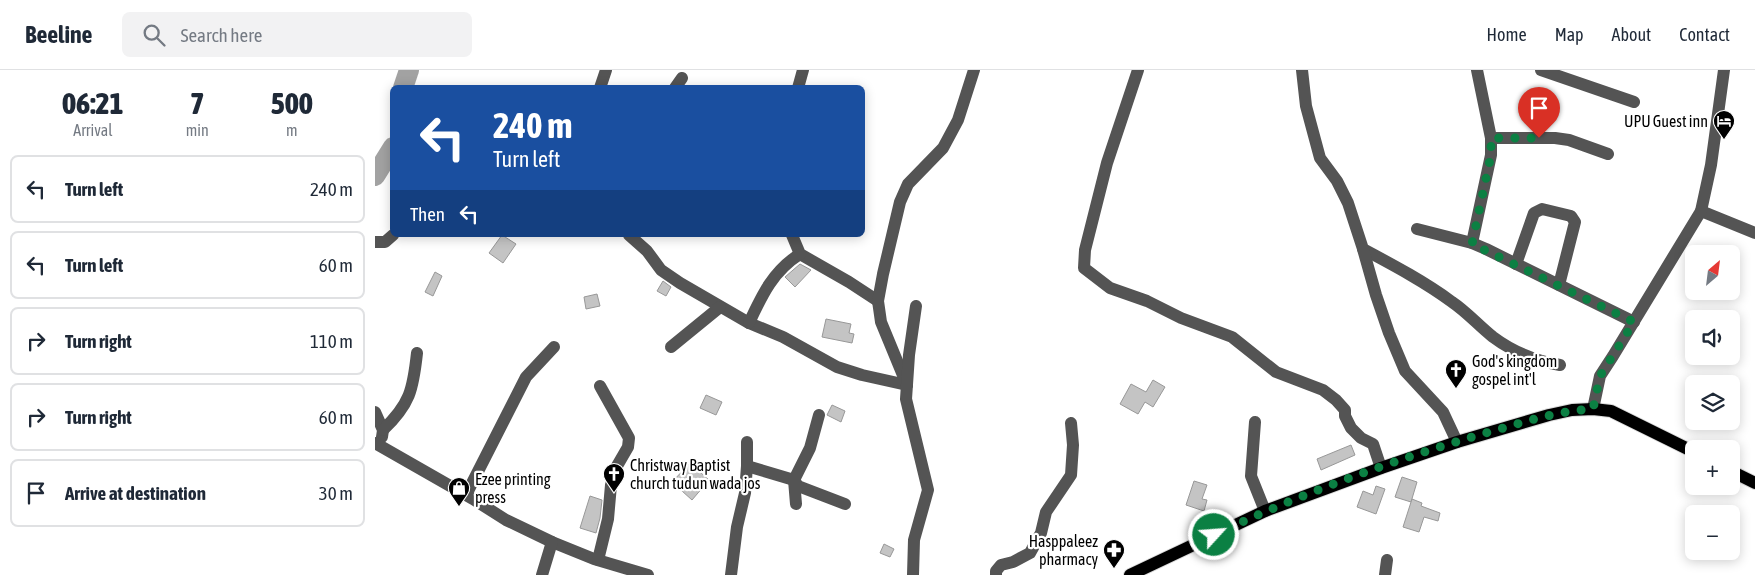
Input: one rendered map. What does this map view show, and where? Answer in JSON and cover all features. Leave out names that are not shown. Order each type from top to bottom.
[{"type":"main road","points":[[1130,575],[1265,510],[1457,442],[1549,415],[1572,410],[1593,409],[1611,411],[1685,448]]},
{"type":"main road","points":[[1740,476],[1755,483]]},
{"type":"street","points":[[601,85],[606,70]]},
{"type":"street","points":[[799,85],[803,70]]},
{"type":"street","points":[[907,385],[881,322],[878,301],[900,202],[908,184],[929,160],[943,148],[958,120],[974,70]]},
{"type":"street","points":[[1138,70],[1107,163],[1085,250],[1084,268],[1110,288],[1147,301],[1181,318],[1232,337],[1276,372],[1323,390],[1345,410],[1345,416],[1351,428],[1361,438],[1373,444],[1381,468]]},
{"type":"street","points":[[1302,70],[1306,106],[1320,158],[1337,181],[1348,203],[1389,333],[1405,371],[1443,412],[1457,442]]},
{"type":"street","points":[[1472,244],[1491,155],[1491,138],[1477,70]]},
{"type":"street","points":[[1541,70],[1633,102]]},
{"type":"street","points":[[1593,409],[1600,376],[1701,211],[1711,165],[1723,70]]},
{"type":"street","points":[[1491,138],[1555,138],[1569,140],[1608,154]]},
{"type":"street","points":[[1516,264],[1535,213],[1541,209],[1571,216],[1575,222],[1559,285]]},
{"type":"street","points":[[1701,211],[1755,233]]},
{"type":"street","points":[[1417,229],[1472,244],[1634,322]]},
{"type":"street","points":[[375,242],[385,242],[391,237]]},
{"type":"street","points":[[631,237],[647,251],[661,270],[749,323],[783,337],[837,367],[862,375],[907,385]]},
{"type":"street","points":[[793,237],[800,254],[878,301]]},
{"type":"street","points":[[1363,249],[1453,302],[1493,337],[1516,351],[1545,362],[1560,365]]},
{"type":"street","points":[[749,323],[759,301],[776,274],[786,263],[800,254]]},
{"type":"street","points":[[913,575],[914,540],[928,490],[907,398],[909,355],[916,306]]},
{"type":"street","points":[[671,347],[720,307]]},
{"type":"street","points":[[466,495],[527,377],[554,347]]},
{"type":"street","points":[[417,354],[414,384],[407,402],[399,415],[383,430],[378,445],[506,520],[552,542],[598,560],[647,575]]},
{"type":"street","points":[[598,560],[608,519],[611,485],[617,466],[628,447],[629,438],[600,386]]},
{"type":"street","points":[[375,412],[383,430]]},
{"type":"street","points":[[796,504],[794,480],[810,448],[819,414]]},
{"type":"street","points":[[1255,422],[1251,476],[1265,510]]},
{"type":"street","points":[[996,575],[1001,565],[1013,562],[1029,553],[1041,533],[1046,512],[1071,475],[1073,445],[1071,424]]},
{"type":"street","points":[[731,575],[737,527],[745,493],[747,442]]},
{"type":"street","points":[[747,466],[794,480],[798,486],[845,504]]},
{"type":"street","points":[[542,575],[552,542]]},
{"type":"street","points":[[1385,575],[1387,560]]},
{"type":"building","points":[[501,237],[505,237],[516,244],[503,263],[489,253]]},
{"type":"building","points":[[800,264],[811,270],[795,287],[785,277]]},
{"type":"building","points":[[435,272],[442,276],[433,296],[425,292]]},
{"type":"building","points":[[663,281],[671,287],[666,296],[657,291]]},
{"type":"building","points":[[597,294],[600,306],[586,309],[584,297]]},
{"type":"building","points":[[826,319],[851,324],[849,333],[854,334],[852,343],[822,337]]},
{"type":"building","points":[[1153,380],[1165,387],[1153,407],[1145,402],[1138,414],[1120,404],[1131,384],[1146,392]]},
{"type":"building","points":[[706,395],[722,402],[716,415],[700,408]]},
{"type":"building","points":[[832,405],[845,411],[841,422],[827,415]]},
{"type":"building","points":[[1351,445],[1355,455],[1321,470],[1317,459]]},
{"type":"building","points":[[690,463],[709,480],[692,500],[672,482]]},
{"type":"building","points":[[1402,477],[1417,482],[1411,502],[1395,497]]},
{"type":"building","points":[[1194,481],[1207,485],[1202,499],[1207,500],[1204,511],[1186,505]]},
{"type":"building","points":[[1376,486],[1385,489],[1376,514],[1357,507],[1363,491],[1373,495]]},
{"type":"building","points":[[590,496],[602,500],[596,533],[580,528]]},
{"type":"building","points":[[1412,499],[1422,503],[1421,506],[1440,513],[1438,521],[1424,517],[1419,532],[1403,527]]},
{"type":"building","points":[[884,544],[894,549],[890,557],[880,553]]},
{"type":"waterway","points":[[404,85],[409,70]]},
{"type":"waterway","points":[[375,176],[390,152]]},
{"type":"place","name":"UPU Guest inn","points":[[1724,140]]},
{"type":"place","name":"God's kingdom gospel int'l","points":[[1456,389]]},
{"type":"place","name":"Christway Baptist church tudun wada jos","points":[[614,493]]},
{"type":"place","name":"Ezee printing press","points":[[459,507]]},
{"type":"place","name":"Hasppaleez pharmacy","points":[[1114,569]]},
{"type":"route","points":[[1214,535],[1265,510],[1457,442],[1549,415],[1572,410],[1593,409],[1600,376],[1634,322],[1486,249],[1472,244],[1491,155],[1491,138],[1539,138]]}]
